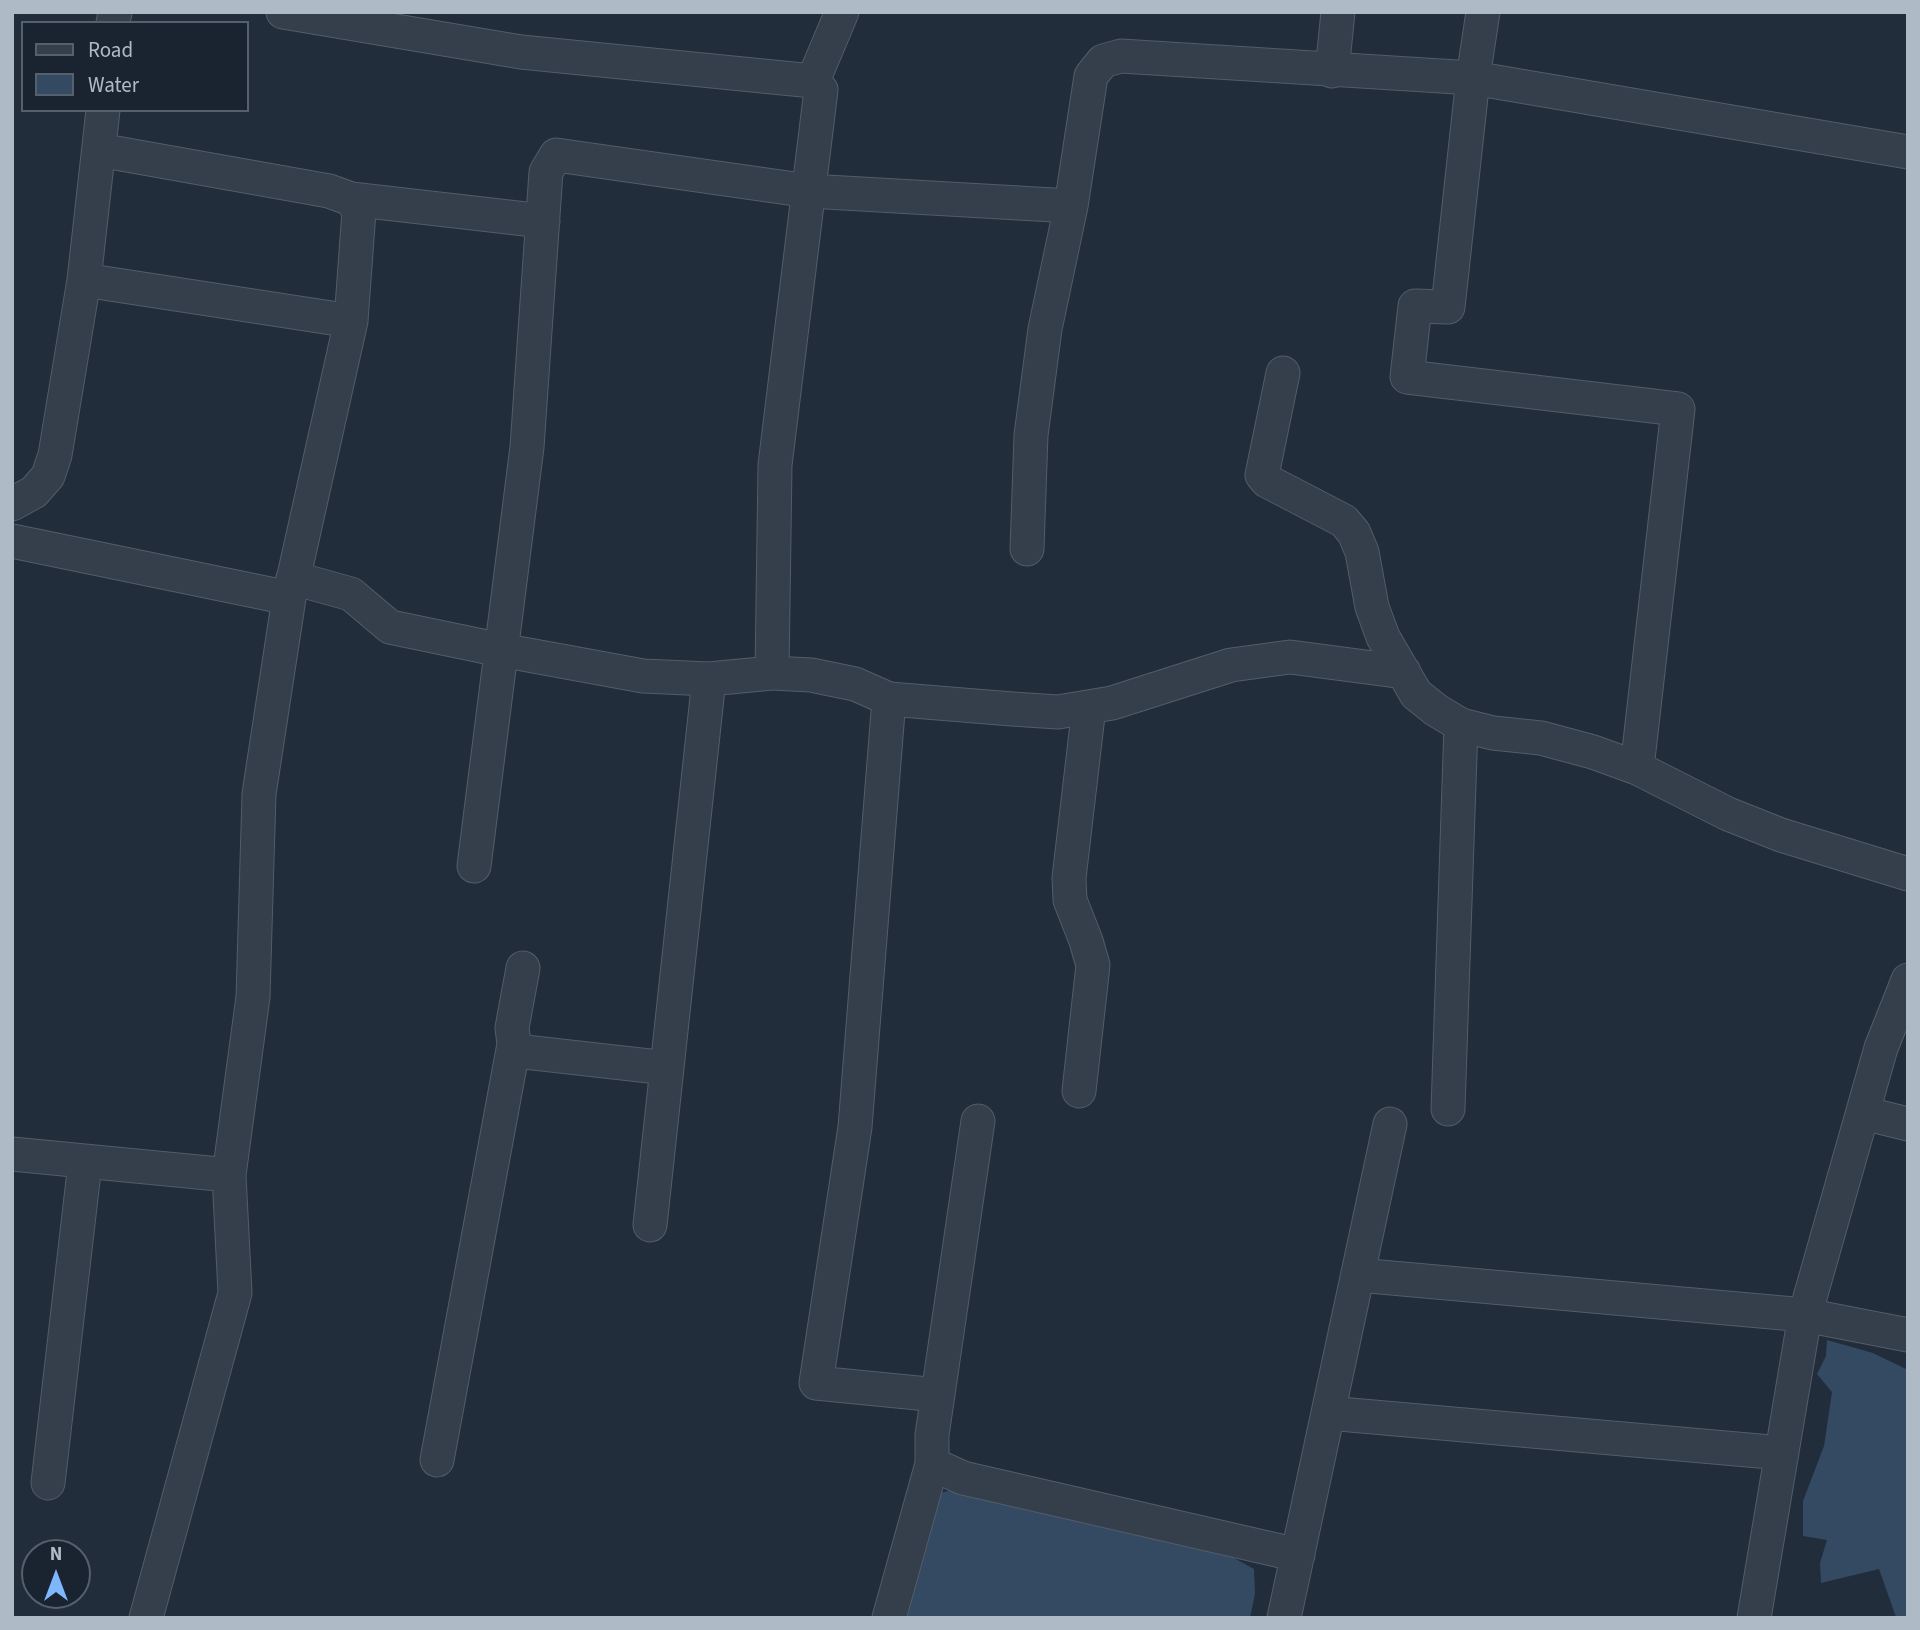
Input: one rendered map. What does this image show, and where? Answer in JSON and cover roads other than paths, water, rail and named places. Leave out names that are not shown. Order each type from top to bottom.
[{"type":"street","points":[[283,12],[521,52],[813,81],[821,90],[775,465],[772,673]]},
{"type":"street","points":[[813,81],[842,12]]},
{"type":"street","points":[[1332,71],[1338,12]]},
{"type":"street","points":[[1483,12],[1473,78],[1448,307],[1415,306],[1407,377],[1678,409],[1637,768]]},
{"type":"street","points":[[1027,549],[1031,435],[1045,329],[1071,206],[1091,76],[1103,61],[1121,56],[1473,78],[1908,152]]},
{"type":"street","points":[[12,504],[34,492],[48,476],[55,455],[84,280],[103,112]]},
{"type":"street","points":[[99,150],[329,191],[351,199],[543,221]]},
{"type":"street","points":[[474,866],[527,447],[547,172],[556,155],[809,191],[1071,206]]},
{"type":"street","points":[[146,1618],[234,1293],[229,1175],[253,997],[259,794],[291,588],[351,321],[359,211],[351,199]]},
{"type":"street","points":[[84,280],[351,321]]},
{"type":"street","points":[[1283,373],[1262,475],[1267,481],[1344,521],[1354,533],[1362,552],[1372,607],[1383,637],[1416,694],[1461,725],[1493,733],[1541,738],[1594,752],[1637,768],[1728,814],[1908,874]]},
{"type":"street","points":[[12,541],[291,588],[351,594],[390,627],[643,676],[709,679],[772,673],[811,675],[855,684],[889,699],[1058,712],[1112,703],[1231,665],[1290,657],[1404,672]]},
{"type":"street","points":[[650,1225],[709,679]]},
{"type":"street","points":[[889,699],[855,1127],[816,1382],[938,1395]]},
{"type":"street","points":[[1079,1091],[1093,965],[1070,900],[1069,878],[1090,707]]},
{"type":"street","points":[[1448,1109],[1461,725]]},
{"type":"street","points":[[437,1460],[514,1044],[512,1028],[523,968]]},
{"type":"street","points":[[1754,1618],[1805,1315],[1881,1048],[1907,983]]},
{"type":"street","points":[[514,1044],[524,1052],[543,1055],[667,1068]]},
{"type":"street","points":[[1863,1113],[1908,1124]]},
{"type":"street","points":[[889,1618],[932,1464],[932,1436],[978,1121]]},
{"type":"street","points":[[1284,1618],[1390,1124]]},
{"type":"street","points":[[12,1154],[229,1175]]},
{"type":"street","points":[[48,1483],[85,1163]]},
{"type":"street","points":[[1357,1275],[1805,1315],[1908,1335]]},
{"type":"street","points":[[1328,1413],[1782,1453]]},
{"type":"street","points":[[932,1464],[963,1478],[1298,1555]]},
{"type":"water","points":[[1827,1340],[1873,1353],[1908,1370],[1908,1618],[1896,1617],[1879,1569],[1821,1583],[1820,1563],[1827,1540],[1803,1536],[1803,1501],[1824,1446],[1832,1392],[1817,1374],[1826,1356]]},
{"type":"water","points":[[964,1487],[1232,1557],[1254,1569],[1255,1594],[1250,1618],[894,1618],[936,1494]]}]
